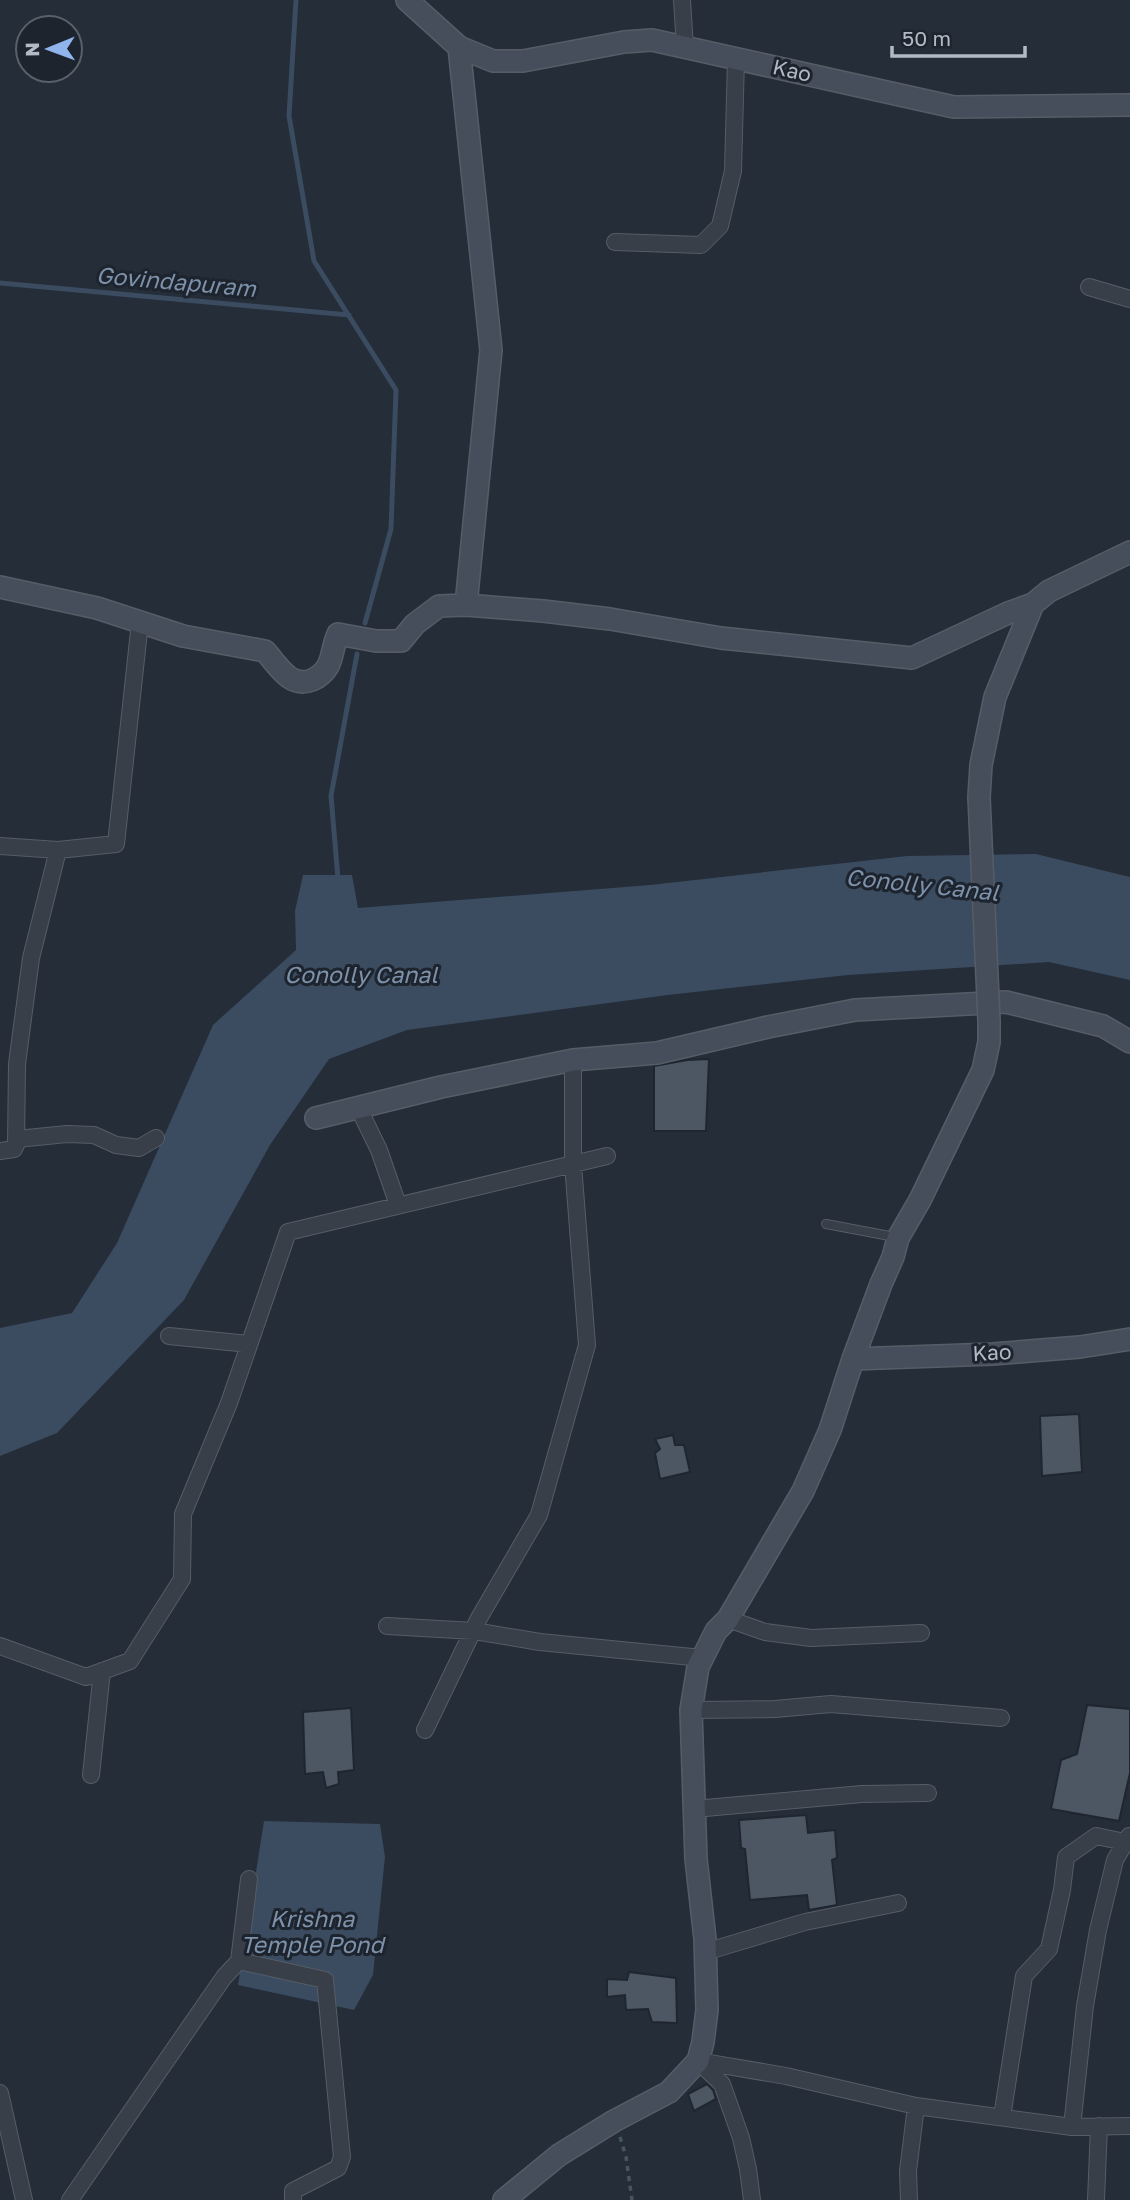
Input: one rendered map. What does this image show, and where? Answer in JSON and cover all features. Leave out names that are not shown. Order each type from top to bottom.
[{"type":"street","name":"Kao","points":[[407,0],[459,47],[493,61],[523,61],[624,42],[652,40],[954,107],[1130,105]]},
{"type":"street","points":[[682,0],[685,47]]},
{"type":"street","points":[[459,47],[491,349],[466,605]]},
{"type":"street","points":[[615,242],[701,245],[720,226],[733,171],[736,58]]},
{"type":"street","points":[[1089,287],[1130,299]]},
{"type":"street","points":[[0,587],[97,608],[183,636],[265,651],[291,679],[307,682],[323,673],[332,656],[338,634],[376,641],[401,641],[415,624],[439,606],[466,605],[610,619],[721,638],[912,657],[1032,604],[1049,591],[1130,552]]},
{"type":"street","points":[[504,2200],[559,2155],[668,2092],[698,2061],[707,2010],[694,1809],[691,1710],[694,1681],[716,1631],[728,1619],[803,1491],[830,1430],[898,1238],[920,1200],[983,1070],[989,1042],[989,1021],[979,797],[981,765],[995,697],[1032,604]]},
{"type":"street","points":[[0,846],[58,850],[117,844],[140,622]]},
{"type":"street","points":[[0,1151],[14,1149],[17,1139],[17,1064],[31,958],[58,850]]},
{"type":"street","points":[[316,1118],[441,1087],[573,1060],[657,1053],[855,1010],[1006,1002],[1103,1026],[1130,1042]]},
{"type":"street","points":[[425,1730],[479,1618],[539,1515],[587,1345],[573,1164],[573,1060]]},
{"type":"street","points":[[358,1107],[379,1150],[398,1205]]},
{"type":"street","points":[[17,1139],[67,1133],[94,1135],[116,1145],[139,1148],[156,1138]]},
{"type":"street","points":[[0,1646],[86,1677],[130,1661],[182,1579],[183,1514],[229,1402],[288,1232],[607,1156]]},
{"type":"street","points":[[169,1336],[249,1344]]},
{"type":"street","name":"Kao","points":[[853,1359],[993,1354],[1080,1347],[1130,1339]]},
{"type":"street","points":[[728,1619],[765,1632],[811,1638],[920,1633]]},
{"type":"street","points":[[387,1626],[474,1632],[540,1642],[702,1658]]},
{"type":"street","points":[[91,1775],[102,1671]]},
{"type":"street","points":[[691,1710],[775,1709],[831,1704],[1001,1718]]},
{"type":"street","points":[[694,1809],[862,1794],[928,1793]]},
{"type":"street","points":[[1002,2118],[1024,1976],[1049,1948],[1066,1857],[1096,1836],[1128,1838],[1115,1860],[1098,1930],[1085,2006],[1072,2127]]},
{"type":"street","points":[[70,2200],[224,1977],[239,1961],[248,1879]]},
{"type":"street","points":[[705,1952],[805,1922],[898,1903]]},
{"type":"street","points":[[239,1961],[325,1980],[342,2157],[338,2168],[293,2191],[293,2200]]},
{"type":"street","points":[[698,2061],[786,2076],[916,2106],[1072,2127],[1130,2126]]},
{"type":"street","points":[[698,2061],[722,2084],[741,2138],[752,2200]]},
{"type":"street","points":[[0,2093],[5,2135],[24,2200]]},
{"type":"street","points":[[909,2200],[908,2171],[916,2106]]},
{"type":"street","points":[[1096,2200],[1099,2126]]},
{"type":"lane","points":[[826,1224],[898,1238]]},
{"type":"path","points":[[614,2121],[626,2157],[632,2200]]},
{"type":"water","name":"Conolly Canal","points":[[1036,854],[1130,877],[1130,980],[1049,962],[848,975],[668,995],[407,1030],[329,1059],[270,1145],[184,1300],[57,1433],[0,1456],[0,1328],[72,1313],[117,1243],[213,1025],[296,950],[295,911],[303,875],[352,875],[358,908],[650,885],[907,856]]},
{"type":"water","name":"Krishna Temple Pond","points":[[264,1821],[380,1824],[385,1857],[373,1975],[354,2010],[238,1985]]},
{"type":"building","points":[[709,1059],[706,1131],[654,1131],[654,1066]]},
{"type":"building","points":[[1079,1414],[1082,1472],[1042,1476],[1040,1416]]},
{"type":"building","points":[[673,1435],[675,1445],[684,1445],[690,1472],[660,1479],[655,1453],[660,1449],[655,1439]]},
{"type":"building","points":[[1087,1705],[1130,1709],[1130,1773],[1119,1821],[1051,1809],[1061,1760],[1077,1754]]},
{"type":"building","points":[[351,1708],[354,1770],[338,1772],[339,1784],[326,1788],[323,1772],[305,1774],[303,1712]]},
{"type":"building","points":[[806,1815],[808,1833],[835,1830],[837,1858],[832,1860],[837,1905],[809,1910],[807,1895],[750,1900],[739,1820]]},
{"type":"building","points":[[629,1972],[676,1978],[677,2023],[652,2022],[648,2009],[626,2010],[625,1995],[607,1997],[607,1979],[627,1980]]},
{"type":"building","points":[[707,2084],[716,2099],[694,2111],[688,2094]]},
{"type":"waterway","name":"Govindapuram","points":[[296,0],[289,116],[314,261],[396,390],[391,529],[365,623]]},
{"type":"waterway","name":"Govindapuram","points":[[0,283],[349,315]]},
{"type":"waterway","points":[[338,879],[331,796],[357,654]]}]
